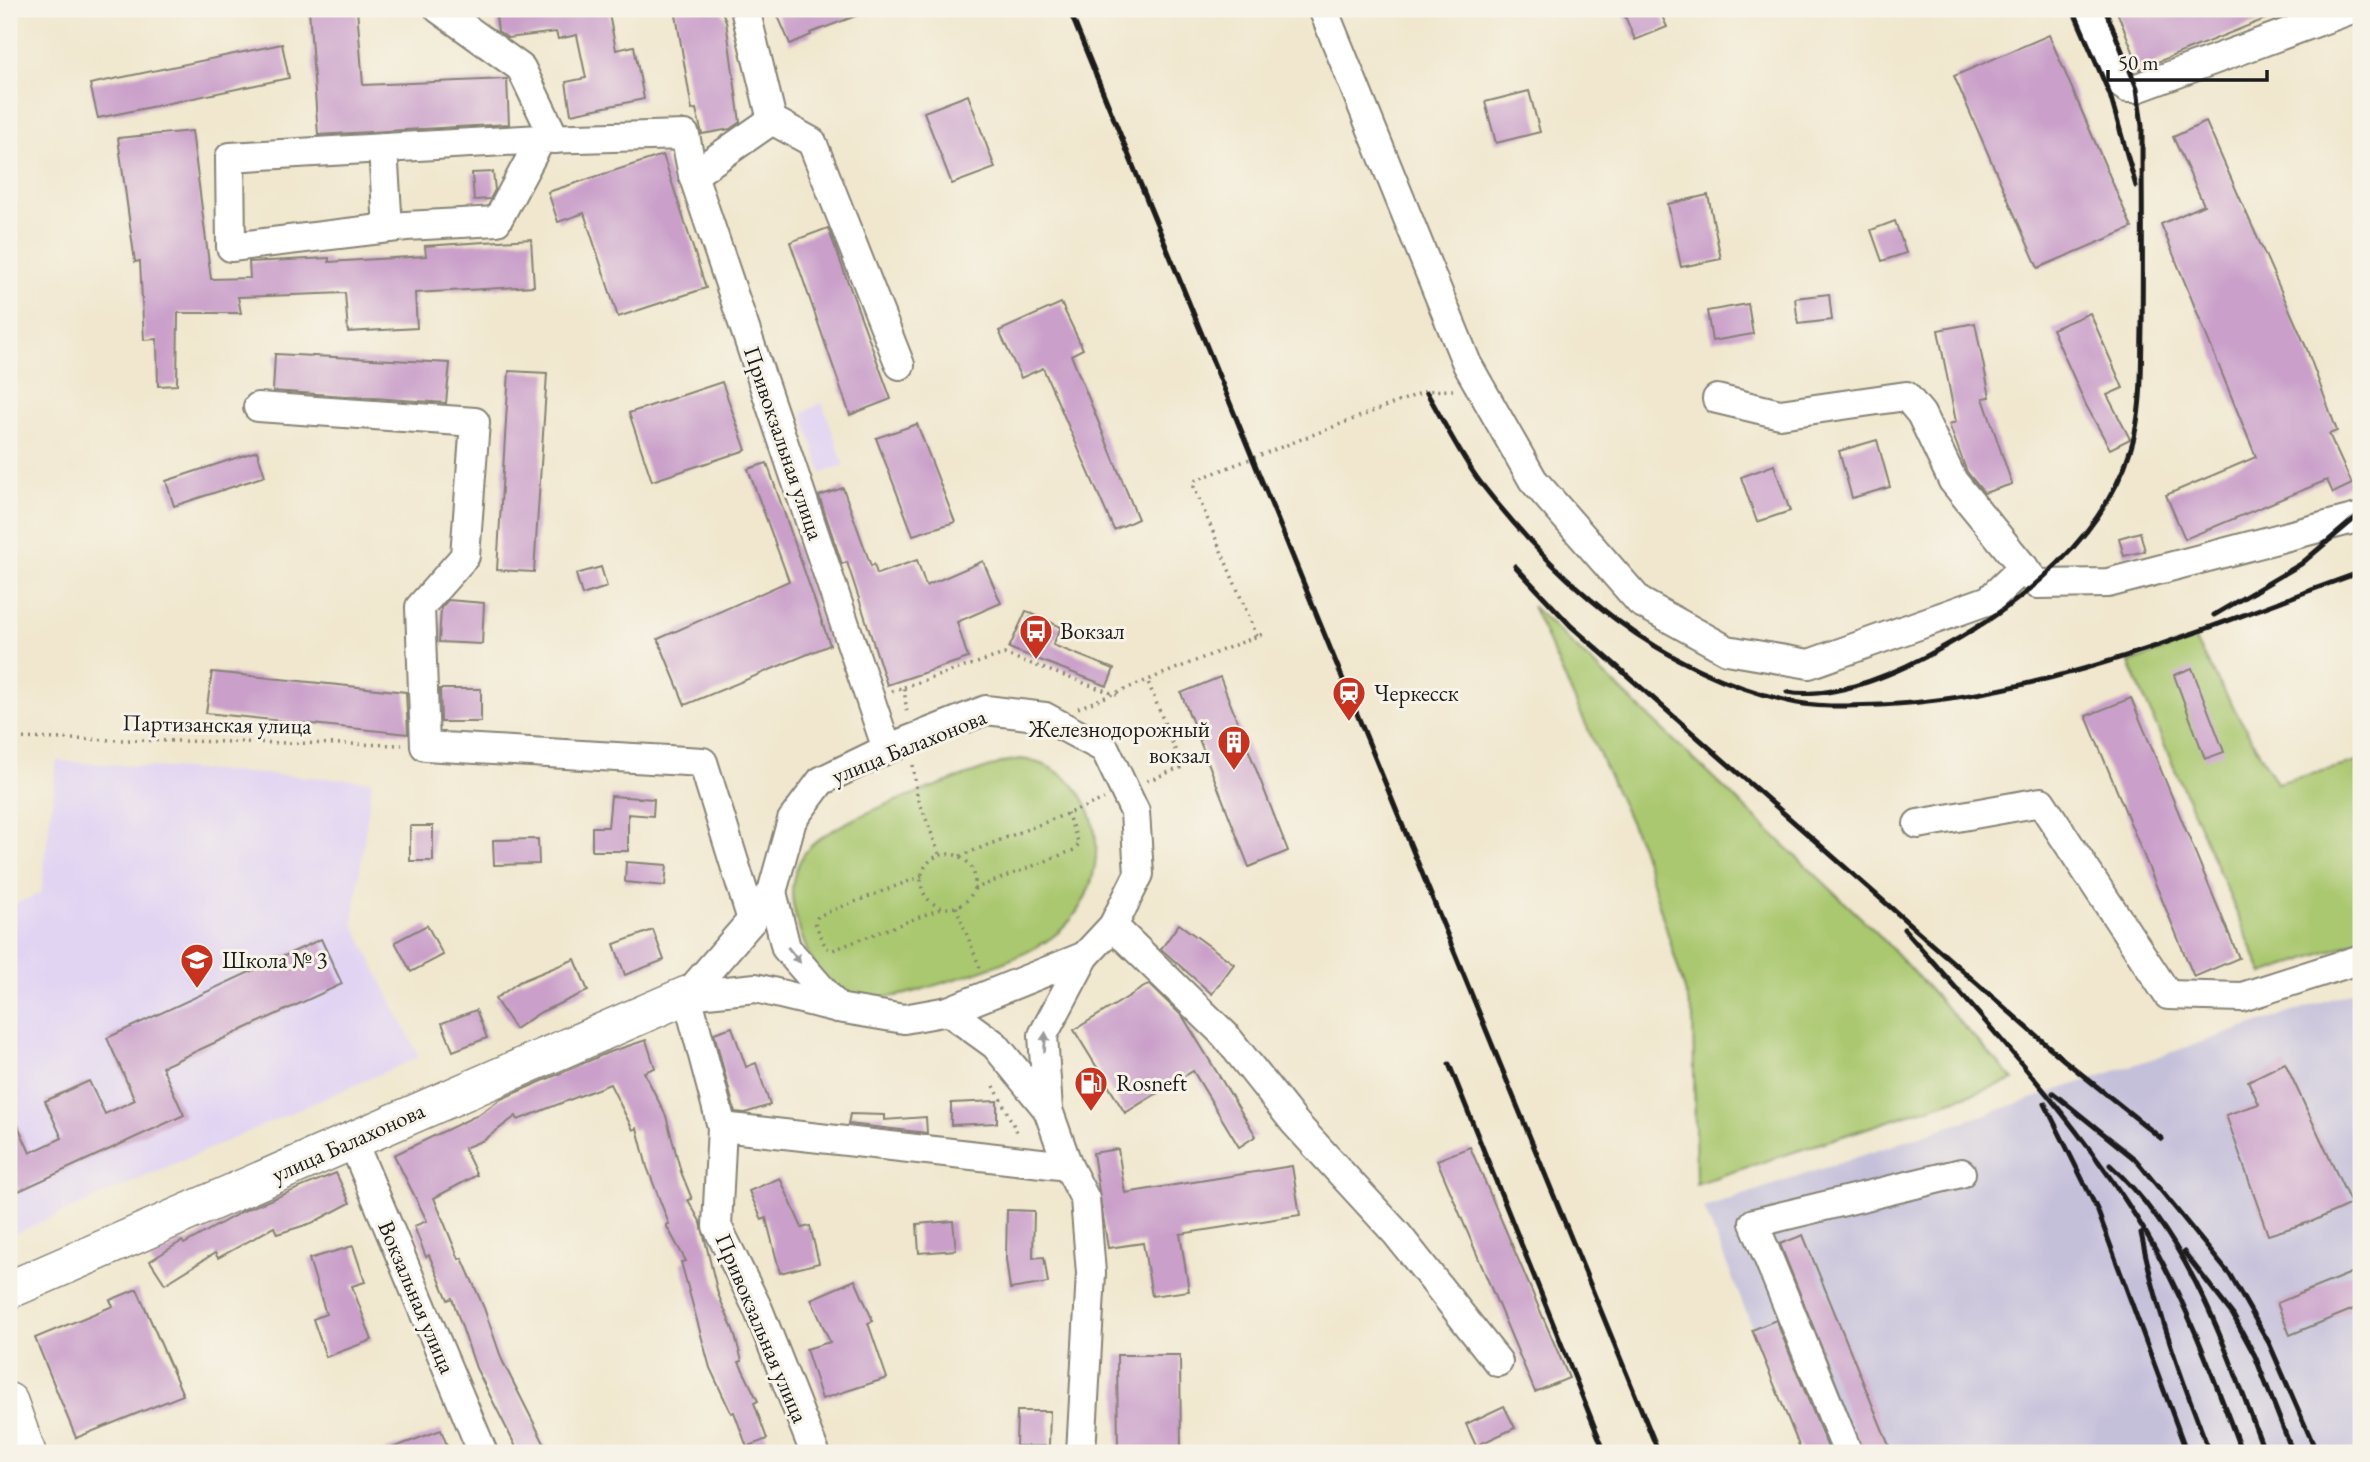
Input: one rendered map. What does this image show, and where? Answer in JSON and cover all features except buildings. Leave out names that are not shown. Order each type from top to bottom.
[{"type":"main road","name":"улица Балахонова","points":[[9,1290],[687,995]]},
{"type":"main road","points":[[9,1402],[27,1453]]},
{"type":"street","points":[[439,9],[521,68],[548,139]]},
{"type":"street","points":[[746,9],[772,120],[812,142],[900,365]]},
{"type":"street","points":[[1323,9],[1467,364],[1533,480],[1640,602],[1727,650],[1809,664],[1989,600],[2024,567]]},
{"type":"street","points":[[2087,9],[2120,83],[2127,88],[2137,88],[2352,9]]},
{"type":"street","points":[[694,175],[772,120]]},
{"type":"street","name":"Привокзальная улица","points":[[548,139],[685,135],[694,175],[887,749]]},
{"type":"street","points":[[548,139],[497,221],[388,228],[230,247],[230,158],[548,139]]},
{"type":"street","points":[[383,149],[388,228]]},
{"type":"street","points":[[1717,399],[1780,414],[1906,396],[1921,414],[1953,481],[2038,584],[2108,583],[2361,517]]},
{"type":"street","points":[[258,407],[475,422],[465,556],[419,607],[425,746],[704,762],[752,920]]},
{"type":"street","name":"улица Балахонова","points":[[986,710],[1045,717],[1105,749],[1135,812],[1139,874],[1113,926],[1085,956],[948,1011],[904,1018],[838,1007],[756,988],[687,995],[752,920],[772,892],[792,820],[821,781],[887,749],[986,710]]},
{"type":"street","points":[[1918,824],[2041,803],[2168,996],[2242,997],[2361,959]]},
{"type":"street","points":[[772,892],[786,948],[838,1007]]},
{"type":"street","points":[[1113,926],[1224,1035],[1296,1122],[1397,1234],[1498,1362]]},
{"type":"street","points":[[1081,1453],[1091,1273],[1085,1199],[1068,1166],[1048,1110],[1043,1035],[1085,956]]},
{"type":"street","name":"Привокзальная улица","points":[[687,995],[722,1128],[717,1226],[758,1310],[815,1453]]},
{"type":"street","points":[[948,1011],[995,1045],[1048,1110]]},
{"type":"street","points":[[722,1128],[1068,1166]]},
{"type":"street","name":"Вокзальная улица","points":[[352,1140],[482,1453]]},
{"type":"street","points":[[1848,1453],[1754,1223],[1961,1173]]},
{"type":"path","points":[[1257,636],[1194,487],[1196,480],[1426,391],[1463,390],[1479,385]]},
{"type":"path","points":[[1045,717],[1117,695],[1265,633]]},
{"type":"path","points":[[904,687],[1004,654],[1117,695]]},
{"type":"path","name":"Партизанская улица","points":[[9,738],[425,746]]},
{"type":"path","points":[[974,889],[1074,850],[1079,844],[1067,813]]},
{"type":"path","points":[[922,876],[818,916],[815,923],[826,948],[833,950],[943,908],[956,907],[967,900],[974,889],[975,877],[970,864],[960,856],[947,854],[934,858],[925,867],[922,876],[923,892],[931,902],[943,908]]},
{"type":"path","points":[[956,907],[980,968]]},
{"type":"path","points":[[989,1076],[1030,1160]]},
{"type":"shaded area","points":[[822,402],[844,465],[822,473],[803,413]]},
{"type":"shaded area","name":"Школа № 3","points":[[57,761],[372,781],[353,923],[419,1057],[14,1234],[9,1222],[9,906],[41,893]]},
{"type":"shaded area","points":[[2361,989],[2361,1453],[1803,1453],[1704,1208]]},
{"type":"green space","points":[[1532,606],[1877,933],[2014,1080],[1696,1184],[1693,1017],[1641,846]]},
{"type":"green space","points":[[2194,639],[2277,783],[2361,761],[2361,940],[2263,974],[2129,663]]},
{"type":"green space","points":[[1021,759],[1050,768],[1072,785],[1087,807],[1095,833],[1096,861],[1089,888],[1076,914],[1055,935],[1025,953],[913,992],[880,997],[857,995],[827,982],[814,966],[799,928],[793,903],[794,876],[807,850],[821,837],[869,812],[1004,762]]},
{"type":"railway","points":[[1069,9],[1659,1453]]},
{"type":"railway","points":[[2073,9],[2110,95],[2136,186]]},
{"type":"railway","points":[[1787,692],[1828,692],[1870,681],[1911,664],[1976,628],[2004,609],[2058,564],[2102,510],[2118,480],[2135,434],[2141,388],[2142,126],[2137,88],[2105,9]]},
{"type":"railway","points":[[1427,393],[1480,482],[1544,556],[1579,589],[1655,646],[1696,668],[1741,687],[1788,701],[1834,706],[1881,705],[2005,689],[2126,656],[2361,572]]},
{"type":"railway","points":[[2214,615],[2301,564],[2361,513]]},
{"type":"railway","points":[[1515,566],[1571,626],[2064,1060],[2162,1139]]},
{"type":"railway","points":[[1904,929],[2032,1076],[2120,1192],[2161,1259],[2174,1286],[2199,1341],[2242,1453]]},
{"type":"railway","points":[[1449,1064],[1605,1453]]},
{"type":"railway","points":[[2053,1093],[2136,1160],[2230,1275],[2269,1343],[2317,1453]]},
{"type":"railway","points":[[2045,1104],[2097,1209],[2187,1453]]},
{"type":"railway","points":[[2110,1165],[2138,1194],[2185,1262],[2221,1337],[2265,1453]]},
{"type":"railway","points":[[2141,1233],[2162,1317],[2210,1453]]},
{"type":"railway","points":[[2184,1252],[2233,1315],[2255,1356],[2293,1453]]},
{"type":"place","name":"Вокзал","points":[[1036,661]]},
{"type":"place","name":"Черкесск","points":[[1349,723]]},
{"type":"place","name":"Железнодорожный вокзал","points":[[1234,772]]},
{"type":"place","name":"Школа № 3","points":[[197,990]]},
{"type":"place","name":"Rosneft","points":[[1091,1113]]}]
